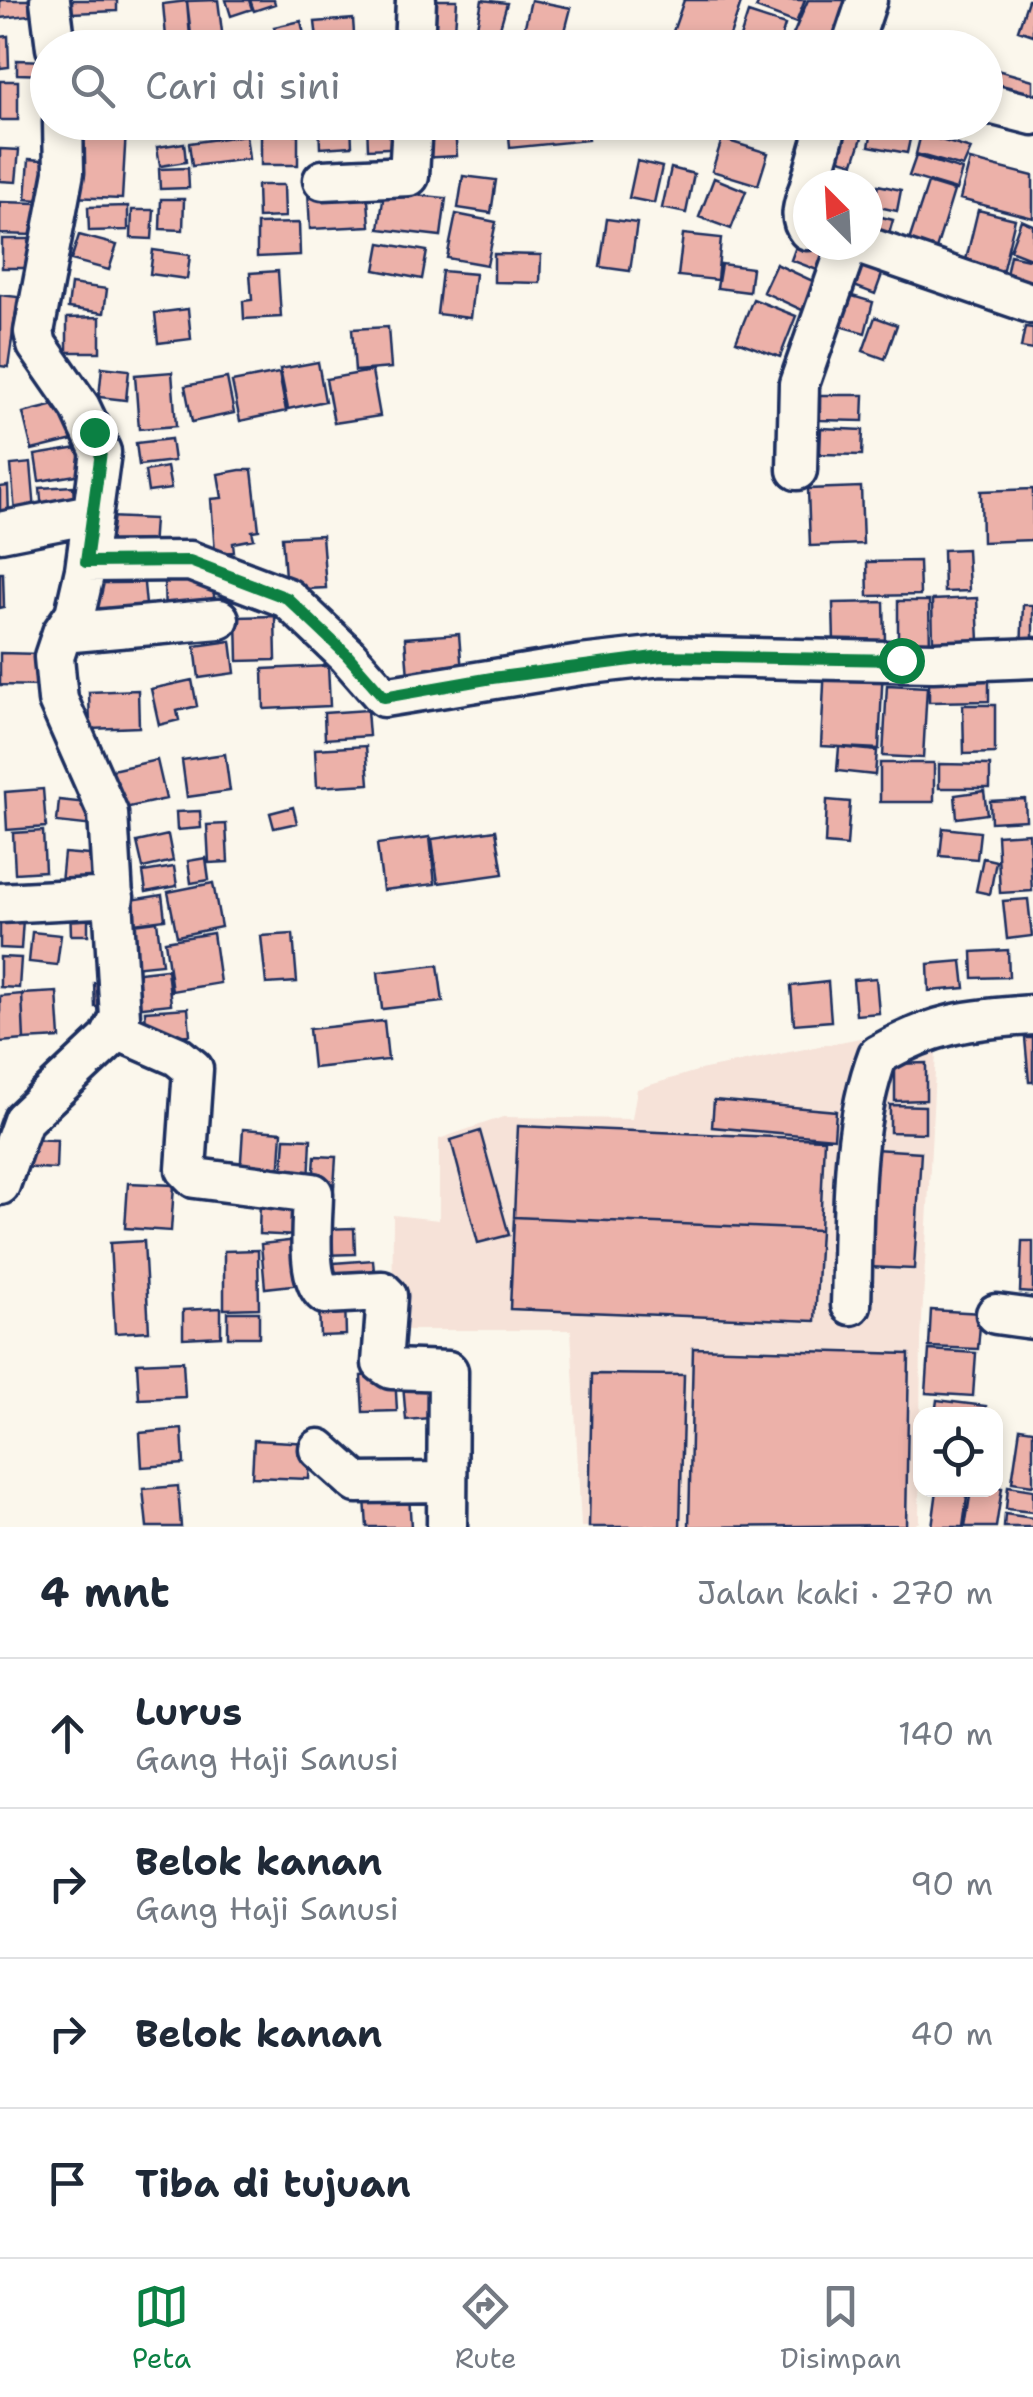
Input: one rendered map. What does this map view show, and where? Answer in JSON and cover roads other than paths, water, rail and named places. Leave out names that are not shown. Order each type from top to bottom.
[{"type":"street","points":[[50,0],[54,30]]},
{"type":"street","points":[[415,30],[416,0]]},
{"type":"street","points":[[857,30],[867,0]]},
{"type":"street","points":[[1003,108],[1033,115]]},
{"type":"street","points":[[0,1185],[6,1130],[24,1120],[98,1051],[120,1018],[108,812],[58,700],[54,657],[62,633],[75,614],[101,452],[80,408],[38,345],[34,332],[64,172],[63,140]]},
{"type":"street","points":[[322,180],[409,176],[411,140]]},
{"type":"street","points":[[814,170],[823,140]]},
{"type":"street","points":[[883,256],[1033,304]]},
{"type":"street","points":[[796,470],[799,384],[844,260]]},
{"type":"street","points":[[0,532],[91,514]]},
{"type":"street","points":[[86,562],[190,561],[287,598],[384,697],[546,670],[662,656],[933,662],[1033,658]]},
{"type":"street","points":[[62,633],[219,619]]},
{"type":"street","points":[[0,903],[114,897]]},
{"type":"street","points":[[851,1306],[864,1091],[878,1054],[964,1019],[1033,1015]]},
{"type":"street","points":[[115,1029],[177,1056],[193,1069],[186,1169],[195,1178],[313,1193],[313,1271],[318,1288],[325,1294],[382,1291],[388,1296],[382,1363],[391,1369],[448,1371],[447,1527]]},
{"type":"street","points":[[319,1449],[358,1484],[447,1482]]}]
